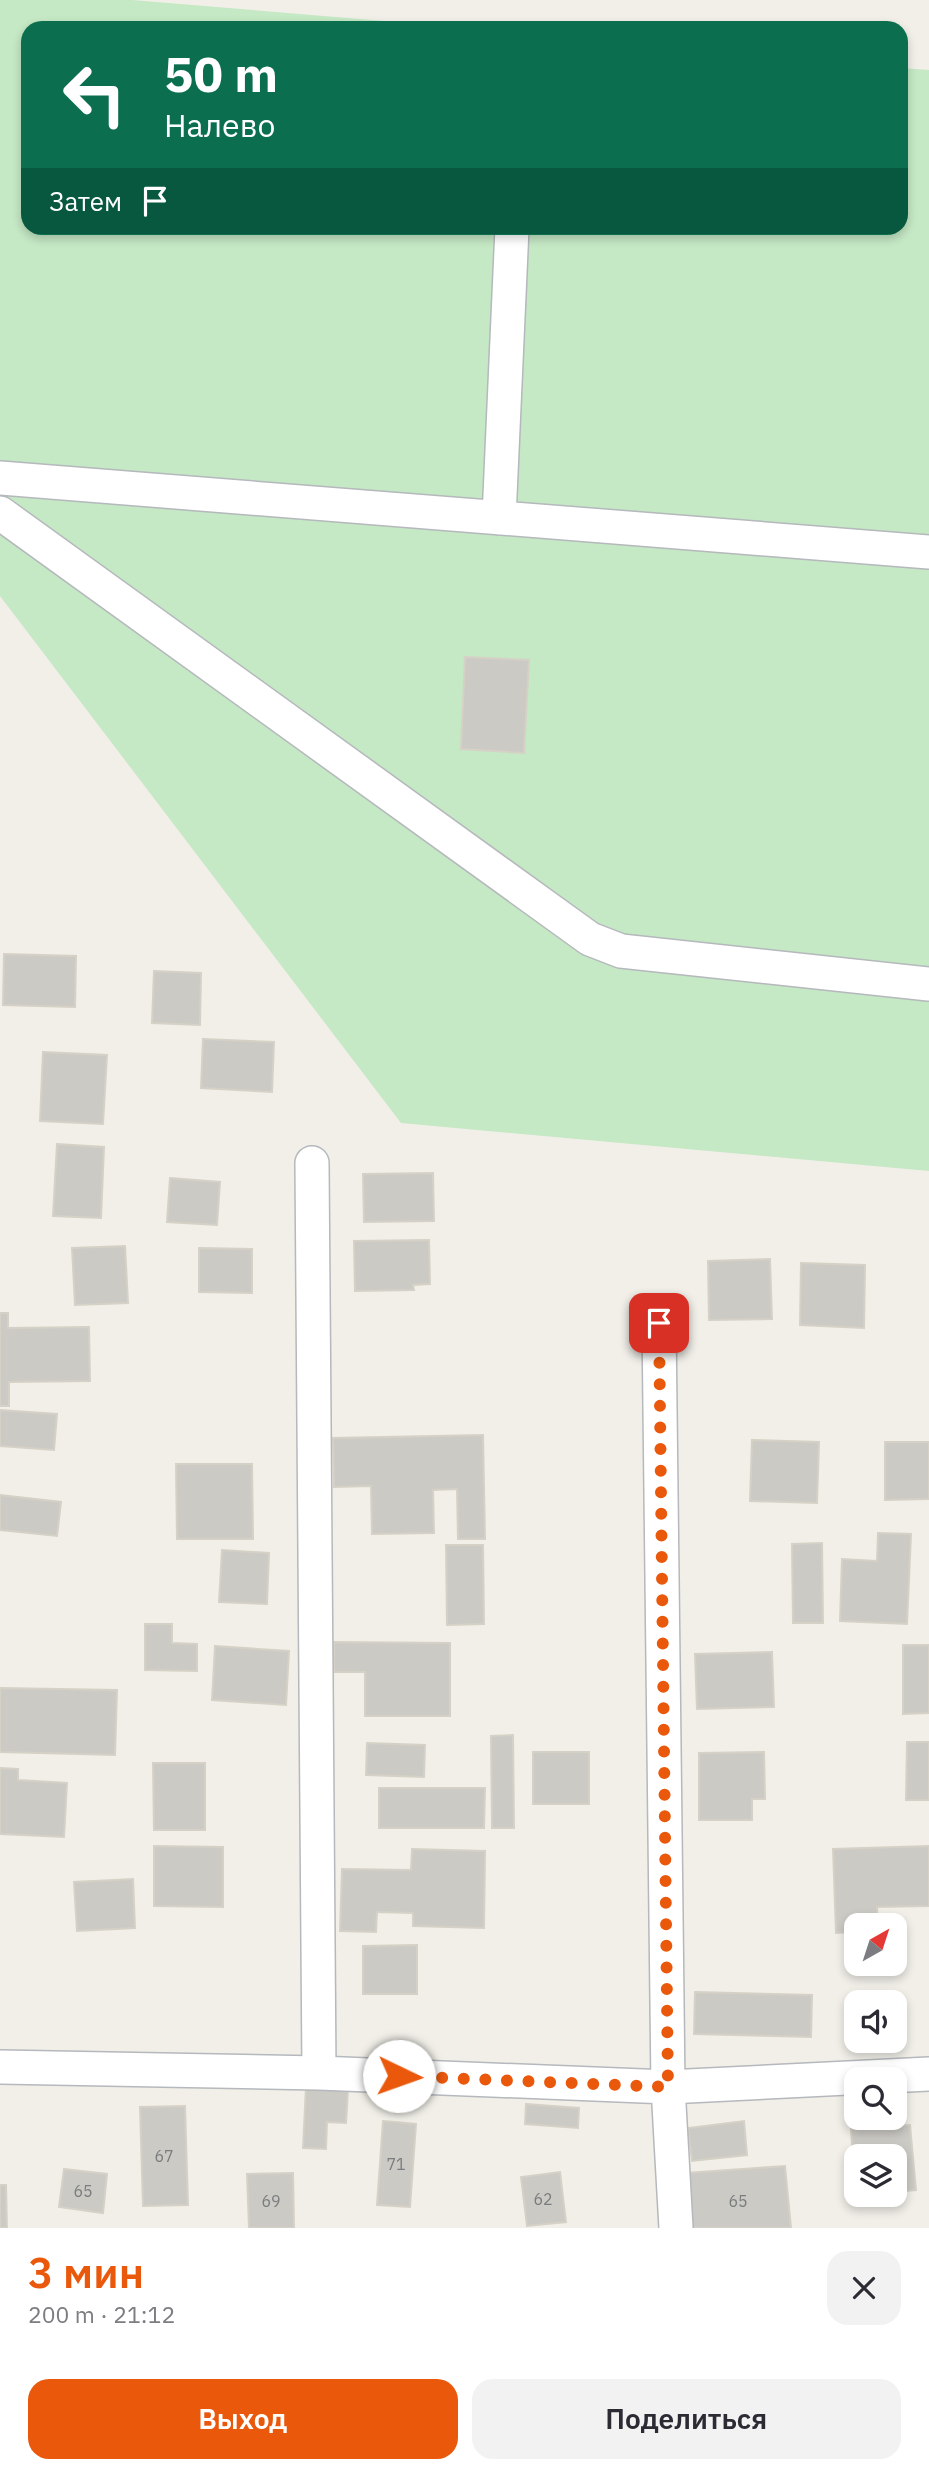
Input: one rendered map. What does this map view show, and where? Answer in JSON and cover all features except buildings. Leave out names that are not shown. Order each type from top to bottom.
[{"type":"street","points":[[499,518],[512,235]]},
{"type":"street","points":[[0,478],[929,552]]},
{"type":"street","points":[[0,513],[590,939],[621,951],[929,984]]},
{"type":"street","points":[[312,1163],[319,2073]]},
{"type":"street","points":[[659,1323],[668,2087],[676,2228]]},
{"type":"street","points":[[0,2067],[319,2073],[668,2087],[929,2074]]},
{"type":"green space","points":[[0,0],[132,0],[385,21],[21,21],[21,235],[908,235],[908,68],[929,70],[929,1171],[401,1123],[0,596]]},
{"type":"route","points":[[399,2076],[668,2087],[659,1323]]}]
